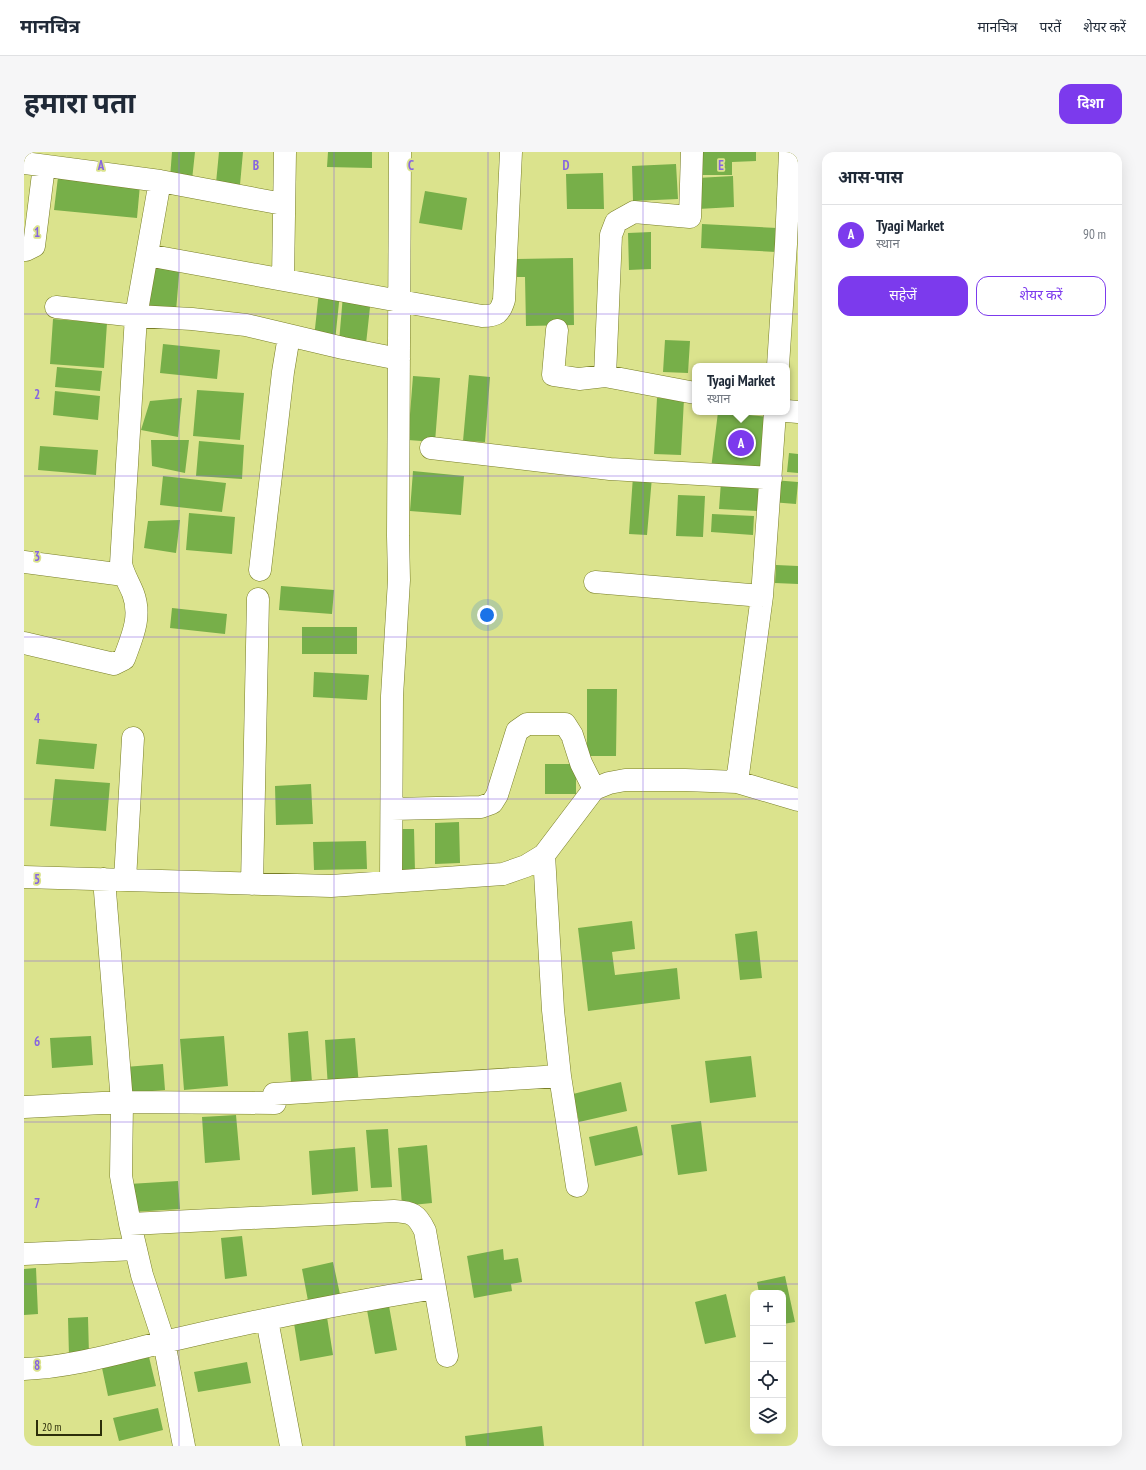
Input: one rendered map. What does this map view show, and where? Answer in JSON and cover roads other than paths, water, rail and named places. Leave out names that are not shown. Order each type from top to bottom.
[{"type":"street","points":[[282,279],[285,152]]},
{"type":"street","points":[[391,881],[392,696],[399,580],[400,152]]},
{"type":"street","points":[[147,255],[399,302],[482,316],[492,316],[500,310],[504,300],[511,152]]},
{"type":"street","points":[[605,376],[611,235],[616,222],[634,212],[690,217],[692,152]]},
{"type":"street","points":[[778,363],[790,152]]},
{"type":"street","points":[[24,250],[34,246],[34,165],[160,181],[283,204]]},
{"type":"street","points":[[24,643],[114,664],[124,659],[136,627],[136,611],[133,594],[124,576],[121,564],[136,316],[160,181]]},
{"type":"street","points":[[56,307],[136,316],[192,319],[238,324],[399,359]]},
{"type":"street","points":[[557,330],[553,375],[579,379],[605,376],[692,392]]},
{"type":"street","points":[[260,570],[283,372],[289,336]]},
{"type":"street","points":[[737,782],[762,596],[776,415]]},
{"type":"street","points":[[431,448],[610,469],[771,478]]},
{"type":"street","points":[[24,562],[124,576]]},
{"type":"street","points":[[595,582],[762,596]]},
{"type":"street","points":[[252,884],[258,599]]},
{"type":"street","points":[[392,809],[481,807],[492,803],[497,796],[517,731],[527,724],[565,724],[572,735],[581,763],[594,789]]},
{"type":"street","points":[[133,738],[114,880],[122,1102],[121,1176],[130,1224],[142,1274],[164,1342],[184,1446]]},
{"type":"street","points":[[24,876],[331,886],[503,874],[526,866],[544,855],[594,789],[609,783],[626,780],[737,782],[798,800]]},
{"type":"street","points":[[544,855],[553,1010],[560,1076],[577,1186]]},
{"type":"street","points":[[24,1107],[122,1102],[274,1099],[560,1076]]},
{"type":"street","points":[[130,1224],[378,1212],[406,1212],[415,1215],[421,1222],[425,1232],[447,1356]]},
{"type":"street","points":[[24,1254],[136,1250]]},
{"type":"street","points":[[24,1369],[69,1364],[106,1357],[164,1342],[267,1320],[378,1297],[435,1288]]},
{"type":"street","points":[[267,1320],[291,1446]]},
{"type":"place","name":"Tyagi Market","points":[[741,443]]}]
